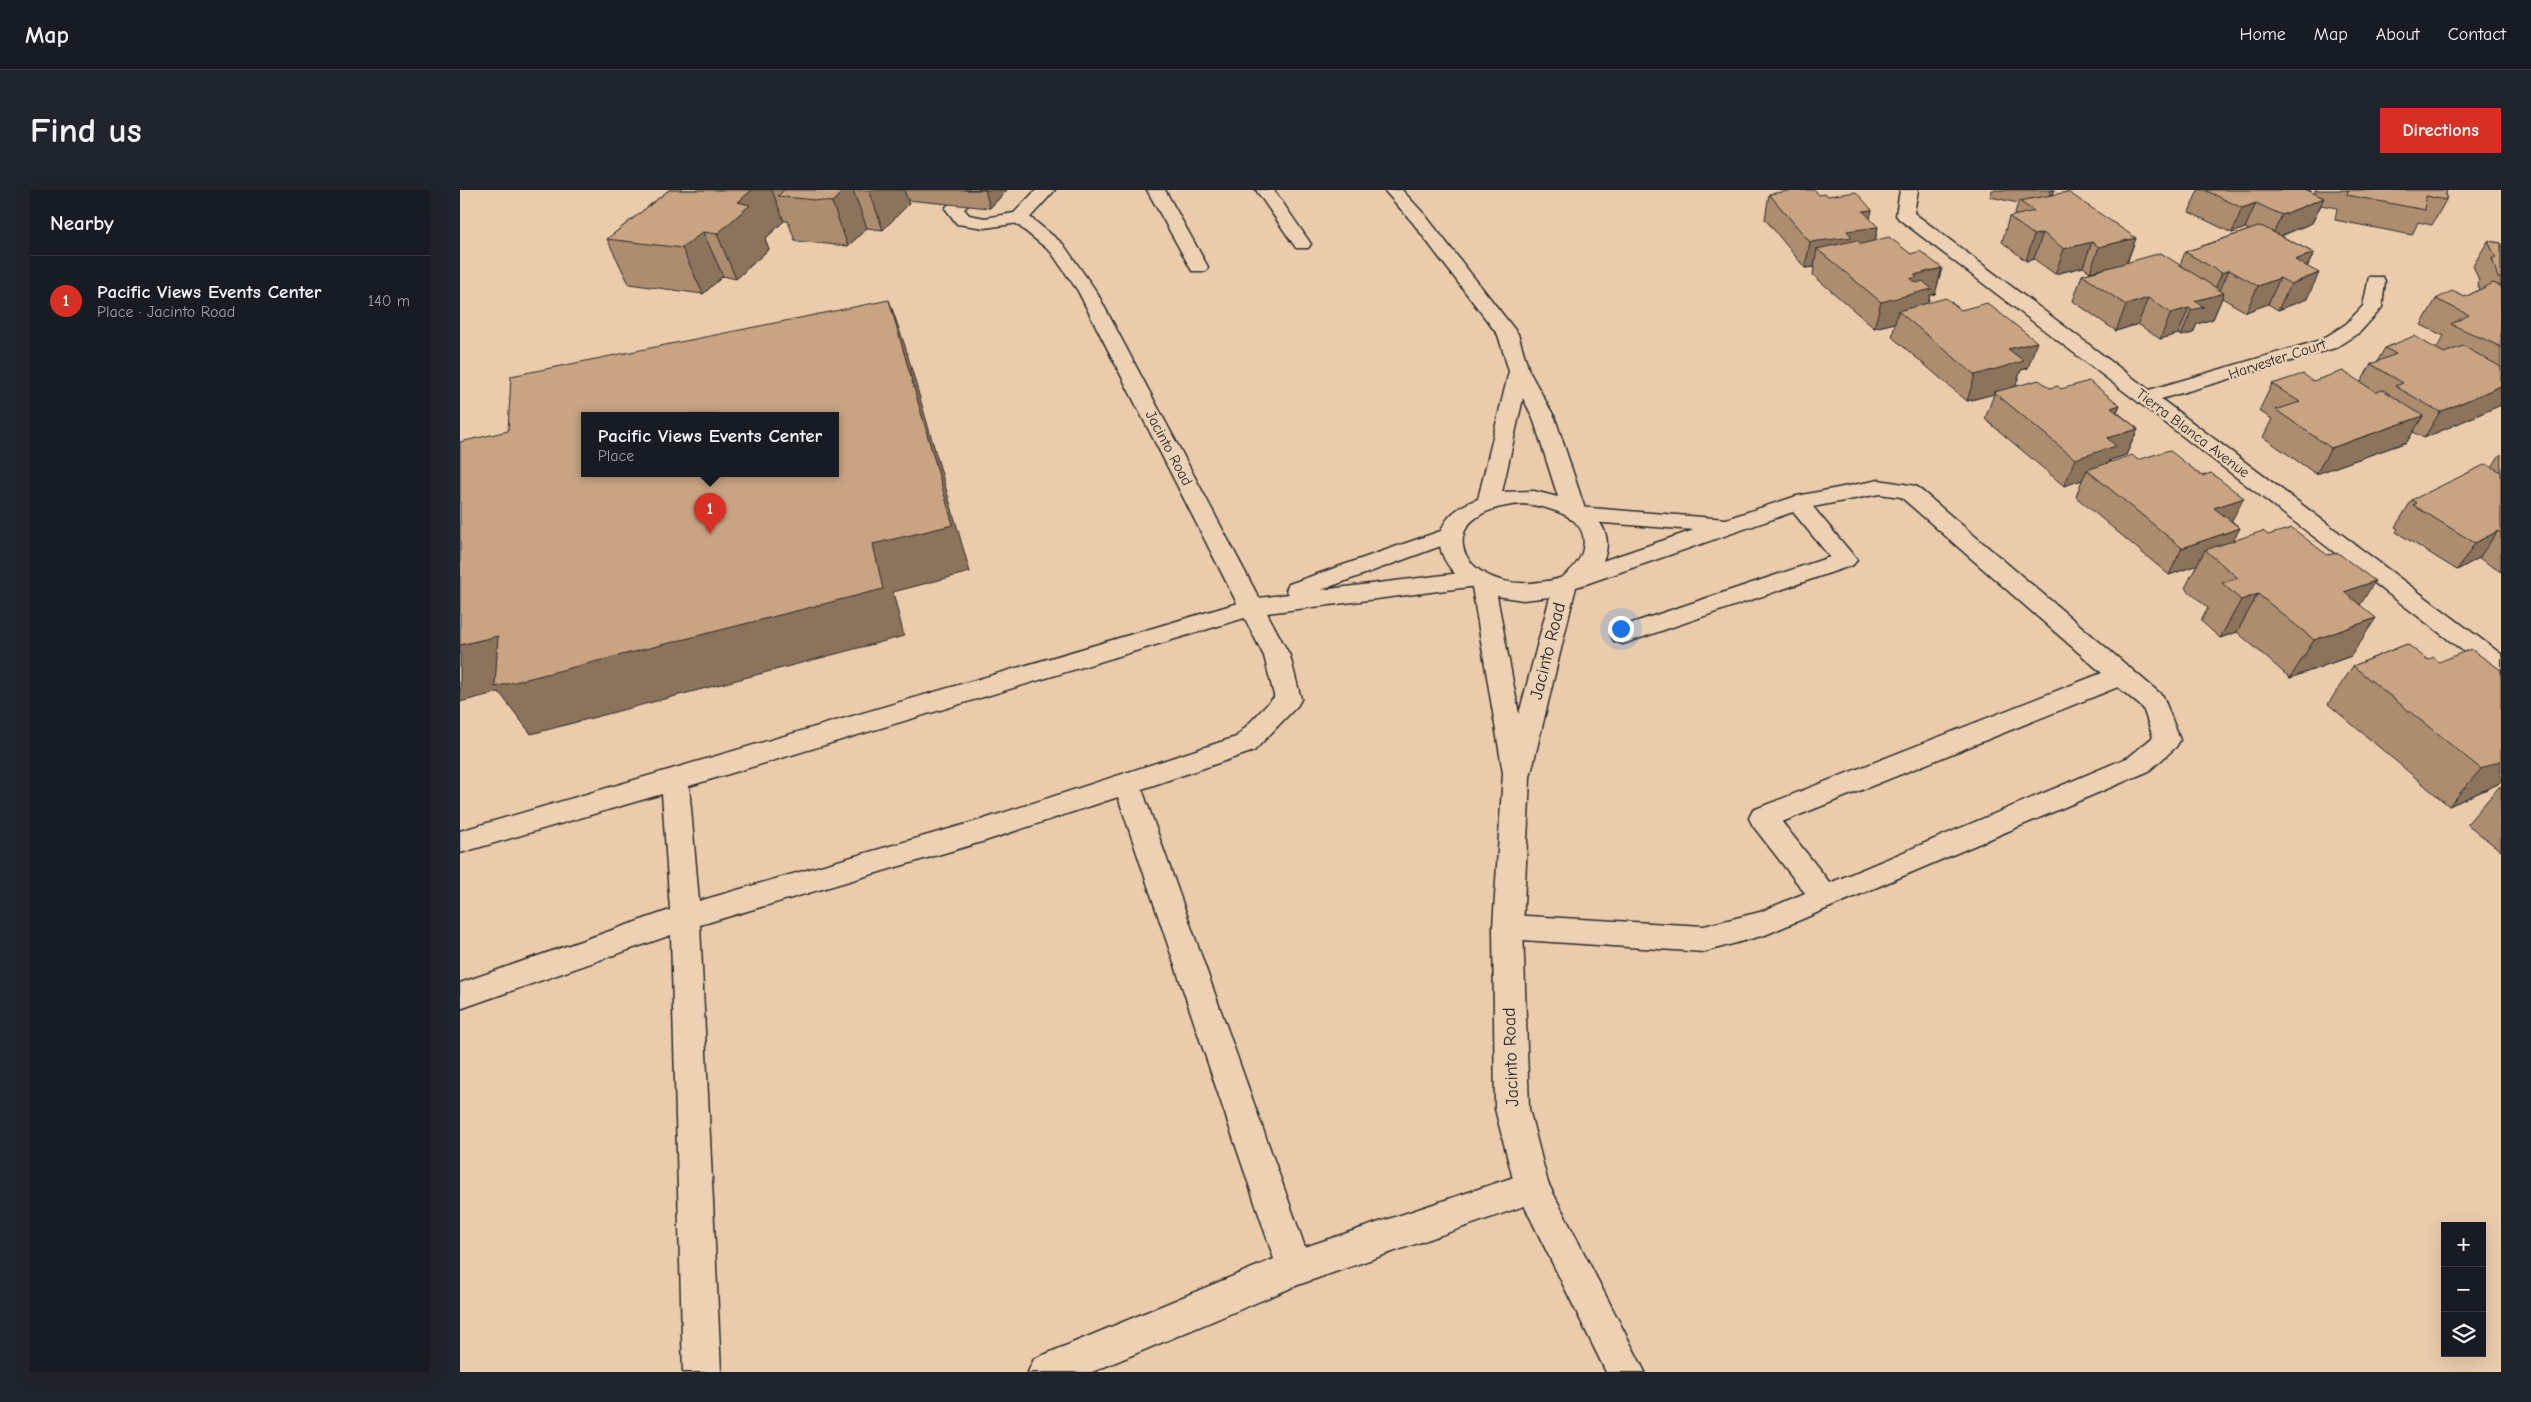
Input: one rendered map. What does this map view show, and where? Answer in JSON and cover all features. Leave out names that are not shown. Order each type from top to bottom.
[{"type":"street","points":[[976,190],[954,208],[963,220],[985,223],[1020,218],[1046,190]]},
{"type":"street","points":[[1156,190],[1199,267]]},
{"type":"street","points":[[1265,190],[1302,244]]},
{"type":"street","points":[[1393,190],[1419,219],[1508,334],[1519,371],[1544,418],[1576,513]]},
{"type":"street","name":"Tierra Blanca Avenue","points":[[1909,190],[1905,215],[2501,667]]},
{"type":"street","name":"Jacinto Road","points":[[1020,218],[1057,248],[1087,291],[1277,656],[1288,699],[1245,744],[1127,784]]},
{"type":"street","name":"Harvester Court","points":[[2145,397],[2251,368],[2328,344],[2353,328],[2372,307],[2376,281]]},
{"type":"street","points":[[1488,503],[1519,371]]},
{"type":"street","points":[[1508,927],[1704,939],[1766,923],[2139,764],[2167,740],[2154,703],[1908,491],[1879,488],[1797,503],[1570,581],[1532,592],[1507,591],[1480,581],[1464,572],[1453,557],[1450,541],[1455,526],[1468,512],[1488,503],[1511,498],[1533,498],[1555,503],[1576,513],[1588,523],[1596,537],[1597,552],[1589,566],[1570,581]]},
{"type":"street","points":[[1623,635],[1845,560],[1797,503]]},
{"type":"street","points":[[1576,513],[1730,525]]},
{"type":"street","points":[[460,842],[675,780],[1252,607],[1452,534]]},
{"type":"street","points":[[1252,607],[1480,581]]},
{"type":"street","name":"Jacinto Road","points":[[1480,581],[1516,777]]},
{"type":"street","name":"Jacinto Road","points":[[1570,581],[1516,777],[1508,927],[1512,1109],[1532,1187],[1626,1372]]},
{"type":"street","points":[[1825,898],[1763,818],[2122,675]]},
{"type":"street","points":[[675,780],[685,917],[702,1372]]},
{"type":"street","points":[[460,996],[685,917],[985,830],[1127,784],[1295,1268]]},
{"type":"street","points":[[1047,1372],[1295,1268],[1532,1187]]},
{"type":"building","points":[[669,190],[752,190],[738,202],[750,205],[717,234],[703,232],[682,248],[607,239]]},
{"type":"building","points":[[784,190],[845,190],[832,202],[778,196]]},
{"type":"building","points":[[1795,190],[1815,190],[1819,195],[1826,194],[1828,196],[1856,192],[1872,210],[1863,211],[1878,227],[1847,231],[1852,237],[1810,242],[1769,194]]},
{"type":"building","points":[[2205,190],[2307,190],[2324,198],[2282,215],[2256,203],[2242,208]]},
{"type":"building","points":[[2348,190],[2446,190],[2446,200],[2426,196],[2425,210],[2347,195]]},
{"type":"building","points":[[2068,192],[2136,238],[2099,247],[2092,242],[2064,249],[2043,233],[2034,235],[2009,217],[2034,211],[2019,201]]},
{"type":"building","points":[[2261,226],[2314,253],[2295,260],[2319,273],[2291,284],[2280,278],[2258,286],[2229,270],[2222,273],[2185,252]]},
{"type":"building","points":[[1889,237],[1911,254],[1920,251],[1942,268],[1914,275],[1917,277],[1910,279],[1916,283],[1923,281],[1932,289],[1881,302],[1817,249],[1857,240],[1861,244]]},
{"type":"building","points":[[2488,241],[2501,243],[2501,278],[2498,278],[2492,258],[2496,258]]},
{"type":"building","points":[[2161,253],[2224,293],[2195,301],[2204,307],[2192,310],[2189,308],[2171,313],[2148,298],[2126,305],[2082,275]]},
{"type":"building","points":[[2493,283],[2501,286],[2501,347],[2451,324],[2469,315],[2436,299],[2452,291],[2465,297]]},
{"type":"building","points":[[1946,298],[1961,310],[1987,303],[2037,342],[2008,349],[2024,361],[1975,375],[1898,311]]},
{"type":"building","points":[[889,300],[953,525],[873,544],[883,589],[495,687],[498,636],[460,645],[460,442],[508,431],[511,376]]},
{"type":"building","points":[[2414,336],[2444,353],[2463,346],[2501,367],[2501,386],[2440,412],[2395,386],[2403,383],[2371,364],[2396,354],[2385,348]]},
{"type":"building","points":[[2343,371],[2376,392],[2383,390],[2423,416],[2331,448],[2276,410],[2300,402],[2272,384],[2303,374],[2313,381]]},
{"type":"building","points":[[2039,380],[2050,388],[2058,386],[2061,389],[2089,381],[2120,405],[2111,408],[2138,429],[2107,438],[2116,446],[2075,459],[1994,392]]},
{"type":"building","points":[[2169,450],[2202,476],[2211,473],[2244,498],[2214,508],[2240,528],[2182,548],[2087,470],[2132,455],[2138,460]]},
{"type":"building","points":[[2486,464],[2501,472],[2501,533],[2498,531],[2475,543],[2413,505],[2417,503],[2412,500]]},
{"type":"building","points":[[2292,528],[2327,555],[2338,553],[2375,581],[2344,592],[2376,618],[2314,640],[2258,594],[2241,600],[2222,583],[2238,578],[2205,550],[2263,531],[2268,535]]},
{"type":"building","points":[[2407,644],[2428,660],[2433,657],[2439,662],[2471,649],[2501,670],[2501,760],[2481,769],[2353,666]]},
{"type":"place","name":"Pacific Views Events Center","points":[[710,534]]}]
